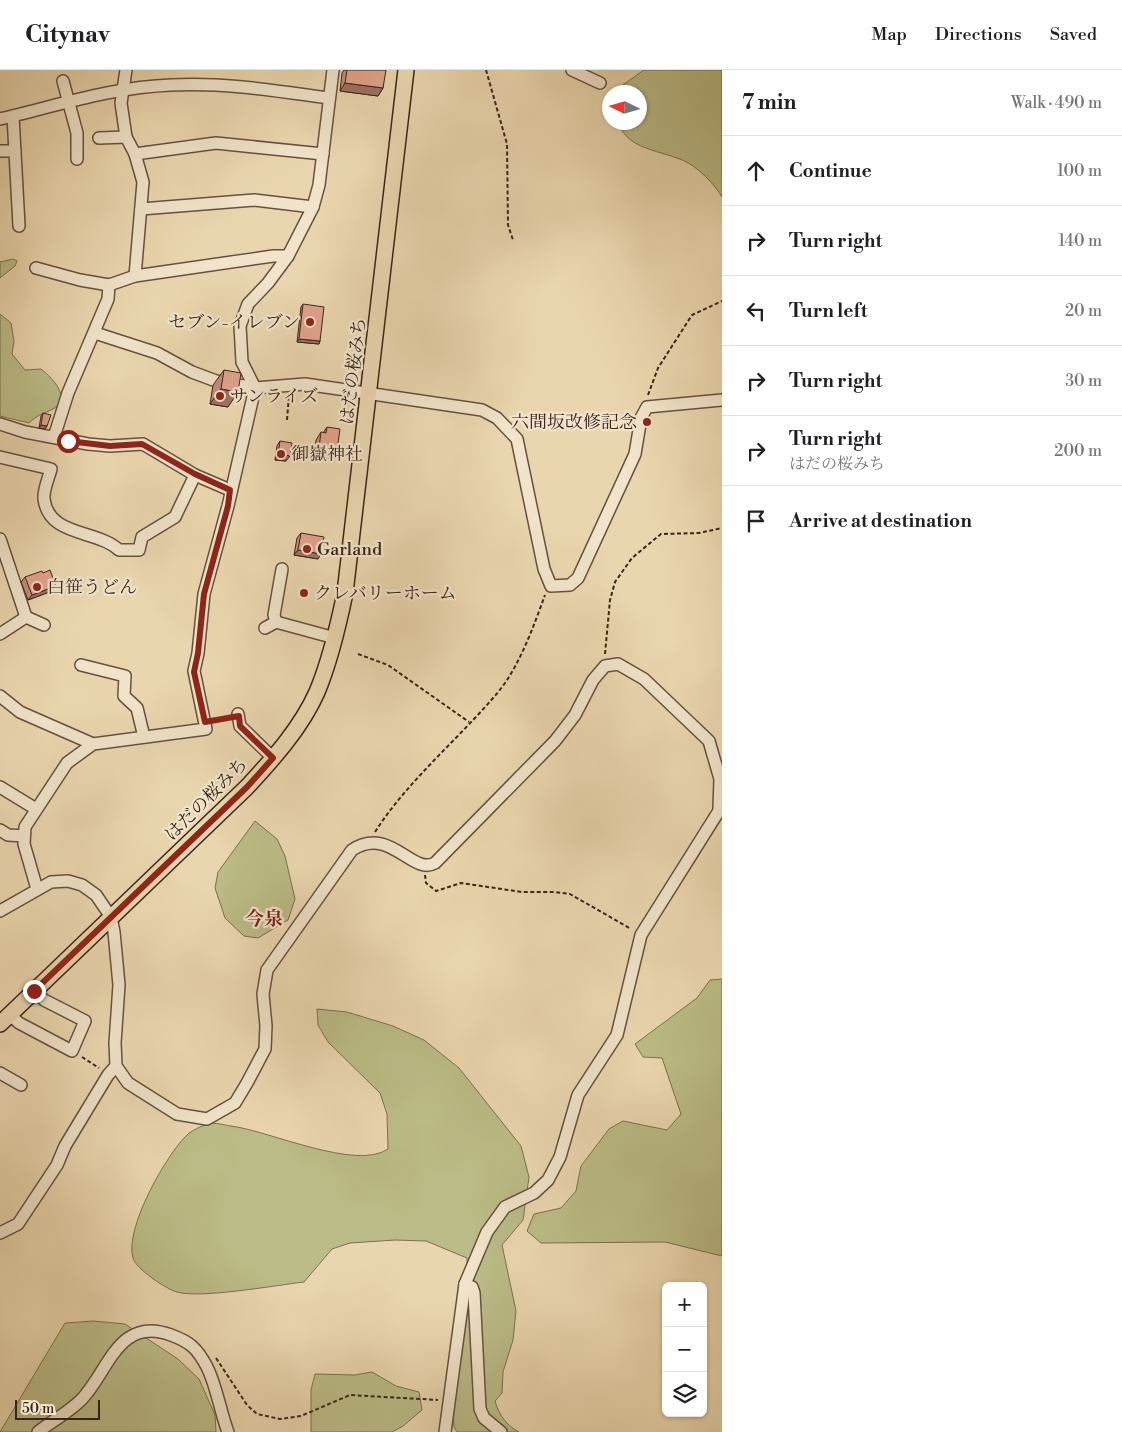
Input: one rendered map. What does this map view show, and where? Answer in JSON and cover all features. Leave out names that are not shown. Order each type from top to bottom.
[{"type":"main road","name":"はだの桜みち","points":[[5,1019],[247,787],[273,758],[302,719],[316,693],[335,638],[345,593],[406,70]]},
{"type":"street","points":[[126,70],[121,103],[126,137],[135,154],[143,182],[135,276]]},
{"type":"street","points":[[37,889],[24,836],[25,827],[67,763],[92,744],[206,729],[194,672],[198,653],[204,594],[228,506],[230,490],[256,388],[242,362],[240,326],[248,304],[268,283],[288,256],[313,207],[319,185],[333,70]]},
{"type":"street","points":[[572,70],[600,83]]},
{"type":"street","points":[[63,81],[77,133],[77,159]]},
{"type":"street","points":[[0,119],[124,90],[169,84],[209,84],[329,98]]},
{"type":"street","points":[[14,116],[18,226]]},
{"type":"street","points":[[99,138],[126,137]]},
{"type":"street","points":[[135,154],[216,143],[323,154]]},
{"type":"street","points":[[0,152],[16,151]]},
{"type":"street","points":[[141,209],[254,200],[313,207]]},
{"type":"street","points":[[36,268],[80,280],[109,285],[135,276],[273,256],[288,256]]},
{"type":"street","points":[[54,438],[68,392],[108,299],[109,285]]},
{"type":"street","points":[[95,333],[157,353],[192,372],[216,381],[256,388],[305,384],[482,410],[497,418],[517,439],[544,569],[551,586],[562,587],[570,585],[578,578],[635,454],[642,418],[647,408],[722,400]]},
{"type":"street","points":[[0,424],[54,438],[103,446],[142,444],[195,474],[230,490]]},
{"type":"street","points":[[0,457],[51,469],[44,498],[50,514],[59,526],[110,542],[119,550],[139,550],[142,537],[175,517],[195,474]]},
{"type":"street","points":[[0,539],[26,617],[44,625]]},
{"type":"street","points":[[276,622],[274,615],[282,569]]},
{"type":"street","points":[[0,634],[26,617]]},
{"type":"street","points":[[265,628],[276,622],[335,638]]},
{"type":"street","points":[[0,912],[51,882],[68,881],[82,885],[96,895],[111,917],[119,985],[115,1043],[116,1066],[128,1083],[177,1114],[207,1119],[235,1103],[265,1049],[266,1026],[263,994],[267,970],[352,850],[362,843],[387,844],[426,866],[435,863],[555,741],[575,715],[593,680],[606,666],[618,664],[644,679],[709,741],[720,779],[721,807],[641,935],[617,1035],[578,1095],[560,1157],[548,1180],[534,1193],[505,1207],[486,1232],[465,1284],[445,1432]]},
{"type":"street","points":[[81,665],[125,676],[124,696],[137,708],[144,737]]},
{"type":"street","points":[[0,696],[20,712],[92,744]]},
{"type":"street","points":[[239,715],[240,726],[273,758]]},
{"type":"street","points":[[0,787],[36,809]]},
{"type":"street","points":[[0,830],[8,835],[24,836]]},
{"type":"street","points":[[5,1019],[19,1023],[72,1051],[85,1021],[44,1000],[34,991]]},
{"type":"street","points":[[0,1233],[18,1224],[57,1165],[65,1146],[108,1075],[116,1066]]},
{"type":"street","points":[[0,1073],[21,1085]]},
{"type":"street","points":[[465,1284],[472,1287],[474,1292],[480,1409],[484,1418],[502,1432]]},
{"type":"street","points":[[38,1432],[80,1401],[112,1353],[130,1337],[142,1332],[163,1332],[190,1342],[213,1381],[228,1432]]},
{"type":"path","points":[[486,70],[507,144],[508,225],[513,240]]},
{"type":"path","points":[[647,408],[648,392],[658,368],[692,315],[722,301]]},
{"type":"path","points":[[287,420],[291,384]]},
{"type":"path","points":[[606,666],[604,642],[610,600],[621,570],[643,546],[660,534],[699,533],[722,528]]},
{"type":"path","points":[[368,843],[390,811],[500,690],[538,618],[549,583]]},
{"type":"path","points":[[358,654],[388,665],[469,722]]},
{"type":"path","points":[[205,722],[239,715]]},
{"type":"path","points":[[426,866],[426,883],[436,891],[460,882],[522,892],[570,894],[641,935]]},
{"type":"path","points":[[83,1057],[96,1066]]},
{"type":"path","points":[[215,1356],[247,1406],[257,1414],[280,1419],[301,1416],[350,1395],[404,1396],[450,1401]]},
{"type":"green space","points":[[644,70],[722,70],[722,197],[709,180],[693,166],[684,161],[640,146],[624,133],[622,130],[647,130],[647,85],[623,85]]},
{"type":"green space","points":[[13,259],[17,261],[15,266],[0,278],[0,262]]},
{"type":"green space","points":[[0,314],[11,323],[14,341],[12,354],[25,370],[41,369],[54,382],[61,394],[59,404],[53,409],[37,416],[29,423],[0,416]]},
{"type":"green space","points":[[255,821],[277,839],[285,856],[295,899],[288,920],[258,938],[244,936],[225,918],[215,888],[218,872]]},
{"type":"green space","points":[[722,979],[722,1256],[665,1242],[541,1243],[527,1231],[534,1214],[561,1208],[576,1191],[581,1166],[609,1129],[623,1121],[667,1130],[681,1114],[662,1058],[643,1057],[635,1044],[697,998],[710,980]]},
{"type":"green space","points":[[317,1009],[347,1012],[393,1026],[424,1040],[459,1068],[521,1146],[529,1177],[523,1220],[502,1245],[516,1311],[513,1340],[503,1372],[502,1393],[495,1401],[504,1419],[519,1432],[457,1432],[454,1427],[450,1362],[453,1332],[467,1311],[467,1258],[426,1241],[395,1240],[350,1243],[332,1249],[304,1282],[239,1291],[188,1294],[177,1292],[152,1278],[140,1268],[133,1258],[132,1245],[135,1229],[149,1192],[169,1157],[179,1144],[188,1134],[201,1127],[211,1123],[223,1124],[335,1153],[374,1155],[388,1149],[387,1114],[380,1093],[328,1042],[318,1025]]},
{"type":"green space","points":[[93,1321],[125,1324],[178,1359],[199,1379],[215,1415],[216,1432],[0,1432],[65,1323]]},
{"type":"green space","points":[[372,1372],[396,1386],[419,1392],[422,1410],[403,1426],[392,1432],[311,1432],[311,1390],[315,1374],[355,1375]]},
{"type":"building","points":[[347,70],[386,70],[383,88],[345,83]]},
{"type":"building","name":"セブン-イレブン","points":[[303,304],[324,307],[320,341],[299,339]]},
{"type":"building","points":[[224,370],[241,373],[238,392],[221,389]]},
{"type":"building","points":[[43,413],[51,415],[47,426],[41,425]]},
{"type":"building","points":[[327,427],[340,429],[337,450],[319,448],[321,432],[326,433]]},
{"type":"building","points":[[280,441],[292,443],[290,456],[278,454]]},
{"type":"building","points":[[301,533],[324,537],[321,554],[298,550]]},
{"type":"building","name":"白笹うどん","points":[[50,570],[56,586],[32,595],[25,577]]},
{"type":"place","name":"セブン-イレブン","points":[[310,322]]},
{"type":"place","name":"サンライズ","points":[[220,396]]},
{"type":"place","name":"六間坂改修記念","points":[[647,422]]},
{"type":"place","name":"御嶽神社","points":[[281,454]]},
{"type":"place","name":"Garland","points":[[307,549]]},
{"type":"place","name":"白笹うどん","points":[[37,587]]},
{"type":"place","name":"クレバリーホーム","points":[[304,593]]},
{"type":"district","name":"今泉","points":[[264,918]]},
{"type":"route","points":[[34,991],[247,787],[273,758],[240,726],[239,716],[205,722],[195,685],[194,672],[198,653],[204,594],[228,506],[230,490],[195,474],[142,444],[133,443],[110,446],[68,441]]}]
